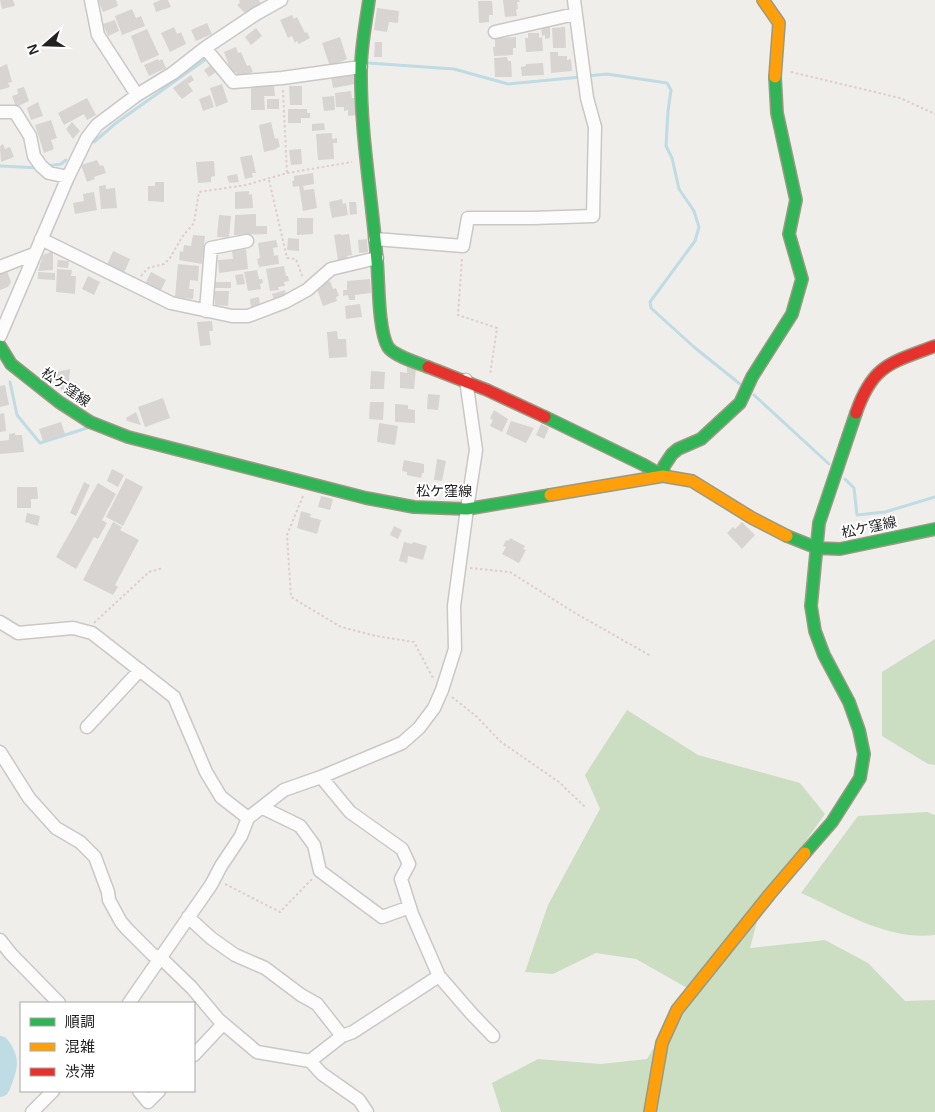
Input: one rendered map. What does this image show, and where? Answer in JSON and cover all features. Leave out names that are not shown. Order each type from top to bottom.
[{"type":"street","points":[[91,0],[98,34],[138,95]]},
{"type":"street","points":[[0,336],[68,177],[87,138],[97,125],[138,95],[207,51],[256,14],[281,0]]},
{"type":"street","points":[[369,0],[361,63],[366,160],[382,325],[389,348],[403,357],[466,380],[644,465],[663,476],[664,466],[672,454],[678,449],[701,439],[740,404],[752,377],[792,314],[802,279],[789,234],[796,200],[777,113],[775,82],[779,23],[763,0]]},
{"type":"street","points":[[375,239],[463,246],[468,218],[593,216],[595,128],[584,81],[574,0]]},
{"type":"street","points":[[495,32],[575,14]]},
{"type":"street","points":[[207,51],[233,82],[282,78],[361,63]]},
{"type":"street","points":[[0,112],[15,112],[30,136],[34,156],[45,170],[68,177]]},
{"type":"street","points":[[41,239],[172,303],[232,316],[248,316],[285,302],[306,290],[331,269],[377,258]]},
{"type":"street","points":[[206,311],[211,248],[247,241]]},
{"type":"street","points":[[0,267],[34,254]]},
{"type":"street","name":"松ケ窪線","points":[[0,346],[11,364],[19,371],[59,402],[90,422],[128,437],[366,498],[414,507],[467,509],[663,476],[692,481],[752,518],[800,542],[817,548],[840,549],[935,529]]},
{"type":"street","points":[[650,1112],[662,1044],[677,1010],[770,894],[832,822],[860,778],[864,754],[860,730],[849,702],[824,655],[815,631],[811,606],[819,523],[858,408],[876,374],[890,363],[935,346]]},
{"type":"street","points":[[130,1002],[214,879],[241,836],[248,818],[284,790],[321,777],[402,743],[434,708],[442,690],[455,649],[454,606],[476,450],[466,380]]},
{"type":"street","points":[[0,622],[18,633],[73,628],[92,633],[140,670],[174,698],[206,772],[216,789],[221,797],[248,818]]},
{"type":"street","points":[[87,727],[140,670]]},
{"type":"street","points":[[0,752],[29,798],[56,828],[80,842],[95,857],[108,892],[109,900],[121,922],[153,955],[160,957],[192,988],[223,1024],[257,1052],[310,1061],[322,1074],[359,1100],[366,1112]]},
{"type":"street","points":[[321,777],[350,812],[402,849],[409,864],[401,879],[410,907],[439,976],[493,1036]]},
{"type":"street","points":[[263,808],[300,826],[314,846],[320,871],[382,917],[410,907]]},
{"type":"street","points":[[188,917],[211,938],[235,955],[265,968],[318,1004],[342,1036]]},
{"type":"street","points":[[0,940],[11,954],[58,1002]]},
{"type":"street","points":[[310,1061],[342,1036],[353,1032],[439,976]]},
{"type":"street","points":[[195,1054],[223,1024]]},
{"type":"street","points":[[32,1112],[52,1092]]},
{"type":"street","points":[[140,1092],[148,1102],[158,1092]]},
{"type":"path","points":[[776,69],[900,98],[935,114]]},
{"type":"path","points":[[282,78],[288,172]]},
{"type":"path","points":[[133,285],[148,268],[164,264],[170,258],[182,237],[194,223],[199,192],[246,185],[288,172],[366,160]]},
{"type":"path","points":[[269,179],[287,258],[296,259],[306,290]]},
{"type":"path","points":[[463,246],[458,315],[497,328],[487,390]]},
{"type":"path","points":[[308,482],[287,535],[291,598],[341,627],[376,636],[414,642],[435,681],[442,690],[476,716],[501,742],[559,782],[585,807]]},
{"type":"path","points":[[460,567],[510,572],[575,613],[651,656]]},
{"type":"path","points":[[85,631],[149,572],[163,568]]},
{"type":"path","points":[[214,879],[280,912],[320,871]]},
{"type":"green space","points":[[935,639],[935,765],[928,764],[882,736],[882,672]]},
{"type":"green space","points":[[627,710],[698,755],[800,783],[825,814],[762,903],[750,948],[825,940],[868,963],[905,1001],[935,1000],[935,1112],[501,1112],[492,1083],[538,1059],[601,1064],[647,1059],[689,989],[636,959],[596,953],[553,974],[525,972],[548,905],[600,809],[585,775]]},
{"type":"green space","points":[[927,812],[935,815],[935,935],[917,936],[883,929],[849,916],[801,893],[858,816]]},
{"type":"building","points":[[0,0],[13,0],[15,6],[2,9]]},
{"type":"building","points":[[98,0],[116,0],[118,6],[103,12]]},
{"type":"building","points":[[168,0],[171,7],[156,12],[153,3]]},
{"type":"building","points":[[239,0],[259,0],[261,4],[246,14],[237,5],[240,3]]},
{"type":"building","points":[[503,0],[519,0],[520,2],[517,2],[518,9],[516,9],[517,16],[505,17]]},
{"type":"building","points":[[478,1],[492,1],[493,15],[489,15],[489,22],[479,23]]},
{"type":"building","points":[[377,8],[399,11],[398,23],[389,22],[387,32],[374,30]]},
{"type":"building","points":[[132,9],[136,18],[141,16],[145,26],[122,35],[115,16]]},
{"type":"building","points":[[292,15],[294,19],[297,17],[305,33],[307,32],[310,38],[299,44],[297,41],[295,43],[292,36],[288,38],[280,20]]},
{"type":"building","points":[[115,20],[119,31],[108,36],[103,24]]},
{"type":"building","points":[[207,23],[212,34],[196,41],[191,30]]},
{"type":"building","points":[[550,26],[550,38],[545,39],[545,35],[542,36],[541,27]]},
{"type":"building","points":[[174,27],[177,34],[181,32],[186,44],[170,52],[161,33]]},
{"type":"building","points":[[565,27],[566,48],[553,48],[552,28]]},
{"type":"building","points":[[256,28],[262,36],[251,45],[245,37]]},
{"type":"building","points":[[147,29],[159,55],[141,63],[131,36]]},
{"type":"building","points":[[528,33],[539,33],[539,38],[542,37],[543,51],[526,52],[525,38],[528,38]]},
{"type":"building","points":[[340,37],[347,59],[338,63],[339,66],[331,69],[322,43]]},
{"type":"building","points":[[516,37],[516,48],[513,48],[513,55],[494,56],[495,38]]},
{"type":"building","points":[[375,42],[382,42],[382,57],[374,57]]},
{"type":"building","points":[[236,47],[238,53],[241,52],[247,66],[250,65],[253,72],[238,77],[236,72],[232,73],[224,52]]},
{"type":"building","points":[[550,52],[558,52],[558,56],[567,56],[567,60],[571,59],[572,71],[551,73]]},
{"type":"building","points":[[507,57],[508,61],[511,61],[512,77],[495,77],[494,58]]},
{"type":"building","points":[[158,59],[159,61],[162,59],[166,68],[149,76],[144,65]]},
{"type":"building","points":[[543,63],[544,75],[522,76],[521,67],[526,66],[526,64]]},
{"type":"building","points":[[7,64],[12,82],[8,83],[10,87],[0,90],[0,67]]},
{"type":"building","points":[[211,65],[216,72],[209,77],[204,70]]},
{"type":"building","points":[[354,73],[355,84],[333,88],[331,77]]},
{"type":"building","points":[[191,75],[194,80],[188,84],[193,91],[182,99],[173,88]]},
{"type":"building","points":[[222,84],[228,102],[216,107],[210,88]]},
{"type":"building","points":[[274,85],[275,96],[264,96],[265,110],[251,110],[251,86]]},
{"type":"building","points":[[289,86],[302,86],[302,105],[290,105]]},
{"type":"building","points":[[24,87],[29,101],[16,107],[12,96],[18,94],[17,89]]},
{"type":"building","points":[[351,91],[352,98],[355,98],[357,115],[348,116],[348,110],[344,111],[344,107],[336,107],[335,93]]},
{"type":"building","points":[[210,95],[214,107],[203,111],[199,99]]},
{"type":"building","points":[[334,96],[335,110],[324,111],[322,97]]},
{"type":"building","points":[[87,98],[96,115],[87,120],[84,114],[64,125],[58,113]]},
{"type":"building","points":[[267,99],[279,99],[279,109],[267,109]]},
{"type":"building","points":[[38,102],[43,116],[31,120],[27,108]]},
{"type":"building","points":[[288,109],[307,109],[307,113],[310,113],[310,118],[301,118],[301,123],[288,123]]},
{"type":"building","points":[[51,120],[57,138],[51,140],[54,149],[44,153],[35,125]]},
{"type":"building","points":[[72,122],[80,131],[73,139],[66,129]]},
{"type":"building","points":[[271,122],[275,139],[278,138],[280,147],[264,152],[259,125]]},
{"type":"building","points":[[324,123],[325,130],[312,131],[312,124]]},
{"type":"building","points":[[332,133],[332,139],[337,138],[337,143],[333,143],[334,159],[318,160],[316,134]]},
{"type":"building","points":[[3,144],[5,149],[10,147],[14,157],[1,162],[0,146]]},
{"type":"building","points":[[301,149],[302,164],[291,165],[289,150]]},
{"type":"building","points":[[252,155],[256,173],[252,173],[253,177],[245,179],[240,157]]},
{"type":"building","points":[[97,160],[100,166],[103,165],[106,173],[94,177],[95,179],[87,182],[81,165]]},
{"type":"building","points":[[214,161],[215,176],[211,177],[211,182],[198,183],[196,162]]},
{"type":"building","points":[[313,173],[314,184],[303,186],[304,190],[314,189],[317,208],[303,211],[299,186],[293,187],[292,181],[294,181],[294,176]]},
{"type":"building","points":[[237,174],[239,182],[229,183],[227,176]]},
{"type":"building","points":[[155,182],[164,182],[164,202],[148,201],[148,186],[155,186]]},
{"type":"building","points":[[106,185],[106,189],[115,188],[117,208],[101,209],[99,186]]},
{"type":"building","points":[[249,191],[249,195],[252,194],[253,208],[235,209],[235,192]]},
{"type":"building","points":[[94,192],[97,210],[75,214],[73,203],[84,201],[83,194]]},
{"type":"building","points":[[342,199],[343,204],[346,203],[348,215],[332,218],[329,202]]},
{"type":"building","points":[[349,202],[356,202],[357,214],[350,215]]},
{"type":"building","points":[[256,214],[256,226],[267,226],[267,234],[234,235],[235,215]]},
{"type":"building","points":[[219,215],[231,216],[229,238],[217,237]]},
{"type":"building","points":[[297,218],[313,218],[313,234],[297,235]]},
{"type":"building","points":[[349,234],[352,255],[338,260],[334,235]]},
{"type":"building","points":[[193,235],[205,236],[202,264],[179,260],[180,251],[183,252],[184,245],[191,246]]},
{"type":"building","points":[[288,238],[299,239],[299,251],[287,250]]},
{"type":"building","points":[[367,239],[368,252],[359,253],[358,240]]},
{"type":"building","points":[[276,240],[278,247],[273,248],[274,256],[278,255],[279,264],[259,267],[257,259],[260,258],[258,243]]},
{"type":"building","points":[[246,249],[248,269],[219,273],[218,260],[233,259],[232,251]]},
{"type":"building","points":[[53,251],[53,270],[38,271],[43,255]]},
{"type":"building","points":[[113,251],[130,259],[124,273],[107,265]]},
{"type":"building","points":[[58,260],[69,261],[68,268],[57,267]]},
{"type":"building","points":[[178,264],[199,266],[198,281],[190,280],[189,289],[194,289],[193,299],[175,297]]},
{"type":"building","points":[[284,266],[289,281],[284,282],[285,286],[278,287],[279,290],[270,291],[266,269]]},
{"type":"building","points":[[57,269],[72,270],[71,276],[76,276],[75,294],[56,292]]},
{"type":"building","points":[[257,270],[259,279],[262,279],[263,283],[260,284],[261,289],[248,291],[244,272]]},
{"type":"building","points":[[7,271],[11,282],[8,287],[0,290],[0,273]]},
{"type":"building","points":[[38,272],[55,273],[55,280],[38,279]]},
{"type":"building","points":[[151,272],[166,280],[160,292],[145,284]]},
{"type":"building","points":[[243,274],[245,284],[237,285],[235,275]]},
{"type":"building","points":[[88,276],[100,282],[94,295],[82,289]]},
{"type":"building","points":[[370,279],[371,293],[355,295],[355,300],[349,300],[348,295],[343,296],[343,290],[347,290],[347,281]]},
{"type":"building","points":[[330,281],[333,289],[336,288],[339,296],[336,297],[337,301],[323,306],[317,289],[323,287],[322,284]]},
{"type":"building","points":[[215,282],[231,282],[231,288],[215,288]]},
{"type":"building","points":[[285,290],[286,296],[274,300],[272,294]]},
{"type":"building","points":[[215,291],[229,291],[228,306],[215,305]]},
{"type":"building","points":[[259,297],[260,307],[251,308],[250,299]]},
{"type":"building","points":[[360,304],[362,317],[346,319],[345,306]]},
{"type":"building","points":[[212,321],[213,331],[209,331],[211,345],[200,346],[197,322]]},
{"type":"building","points":[[337,331],[338,339],[346,339],[347,357],[329,358],[327,332]]},
{"type":"building","points":[[407,367],[416,368],[414,389],[400,388],[400,372],[407,373]]},
{"type":"building","points":[[70,369],[68,395],[43,375]]},
{"type":"building","points":[[371,371],[385,372],[384,389],[370,389]]},
{"type":"building","points":[[5,385],[9,405],[0,407],[0,386]]},
{"type":"building","points":[[428,394],[440,395],[438,410],[427,409]]},
{"type":"building","points":[[163,398],[170,418],[145,427],[138,407]]},
{"type":"building","points":[[370,402],[384,402],[383,420],[369,419]]},
{"type":"building","points":[[395,404],[408,405],[408,409],[415,410],[415,423],[395,422]]},
{"type":"building","points":[[494,410],[508,419],[502,432],[490,426],[493,420],[490,418]]},
{"type":"building","points":[[136,412],[141,425],[127,421],[126,418]]},
{"type":"building","points":[[4,413],[6,431],[0,432],[0,414]]},
{"type":"building","points":[[511,421],[534,428],[526,443],[506,434]]},
{"type":"building","points":[[61,422],[65,434],[43,441],[39,429]]},
{"type":"building","points":[[379,423],[398,426],[395,445],[377,442]]},
{"type":"building","points":[[541,424],[549,428],[544,439],[536,435]]},
{"type":"building","points":[[15,433],[15,435],[22,435],[24,452],[0,454],[0,441],[9,440],[9,434]]},
{"type":"building","points":[[437,459],[446,461],[442,481],[434,480]]},
{"type":"building","points":[[404,460],[424,464],[424,473],[422,473],[421,478],[407,475],[407,472],[402,471]]},
{"type":"building","points":[[112,469],[124,475],[118,487],[107,481]]},
{"type":"building","points":[[126,478],[143,487],[123,526],[106,517]]},
{"type":"building","points":[[84,482],[90,485],[76,516],[70,513]]},
{"type":"building","points":[[98,483],[116,494],[102,520],[107,523],[98,539],[94,537],[76,569],[56,557]]},
{"type":"building","points":[[17,487],[37,487],[38,499],[31,499],[31,508],[17,508]]},
{"type":"building","points":[[321,496],[333,499],[330,510],[318,507]]},
{"type":"building","points":[[301,511],[311,514],[310,517],[321,520],[317,534],[297,528]]},
{"type":"building","points":[[27,513],[40,516],[38,526],[25,522]]},
{"type":"building","points":[[113,522],[122,527],[120,530],[139,540],[115,585],[118,587],[113,595],[83,580]]},
{"type":"building","points":[[742,522],[755,535],[742,549],[727,533],[733,527],[735,529]]},
{"type":"building","points":[[394,526],[402,530],[398,539],[390,535]]},
{"type":"building","points":[[510,538],[525,546],[523,549],[526,550],[519,563],[502,554],[506,547],[503,546],[506,540],[509,541]]},
{"type":"building","points":[[404,542],[412,544],[413,542],[427,546],[423,560],[408,556],[407,563],[399,561]]},
{"type":"waterway","points":[[94,142],[116,123],[209,57]]},
{"type":"waterway","points":[[368,63],[454,69],[508,84],[581,77]]},
{"type":"waterway","points":[[587,76],[607,74],[667,83],[671,90],[666,146],[672,158],[679,189],[694,211],[699,227],[695,241],[650,302],[651,308],[694,347],[740,384]]},
{"type":"waterway","points":[[48,166],[61,164],[66,160]]},
{"type":"waterway","points":[[0,166],[40,168]]},
{"type":"waterway","points":[[10,382],[17,415],[40,443],[87,428]]},
{"type":"waterway","points":[[754,395],[829,464]]},
{"type":"waterway","points":[[845,479],[854,488],[857,515],[885,512],[935,497]]},
{"type":"waterway","points":[[0,1046],[7,1062],[0,1087]]},
{"type":"traffic: fast","points":[[369,0],[362,51],[361,92],[382,329],[388,347],[391,350],[406,359],[428,367]]},
{"type":"traffic: fast","points":[[663,476],[664,466],[672,454],[678,449],[701,439],[740,403],[752,377],[792,314],[802,279],[789,234],[796,200],[777,113],[775,77]]},
{"type":"traffic: fast","points":[[0,346],[11,364],[59,402],[90,422],[128,437],[366,498],[414,507],[467,509],[550,495]]},
{"type":"traffic: fast","points":[[805,853],[832,822],[860,778],[864,754],[859,730],[849,702],[824,655],[815,631],[811,606],[819,523],[856,413]]},
{"type":"traffic: fast","points":[[545,417],[663,476]]},
{"type":"traffic: fast","points":[[787,536],[817,548],[840,549],[935,529]]},
{"type":"traffic: slow","points":[[763,0],[779,23],[775,77]]},
{"type":"traffic: slow","points":[[550,495],[663,476],[692,481],[752,518],[787,536]]},
{"type":"traffic: slow","points":[[650,1112],[662,1043],[677,1010],[805,853]]},
{"type":"traffic: jam","points":[[856,413],[869,384],[885,368],[906,357],[935,346]]},
{"type":"traffic: jam","points":[[428,367],[487,390],[545,417]]}]
